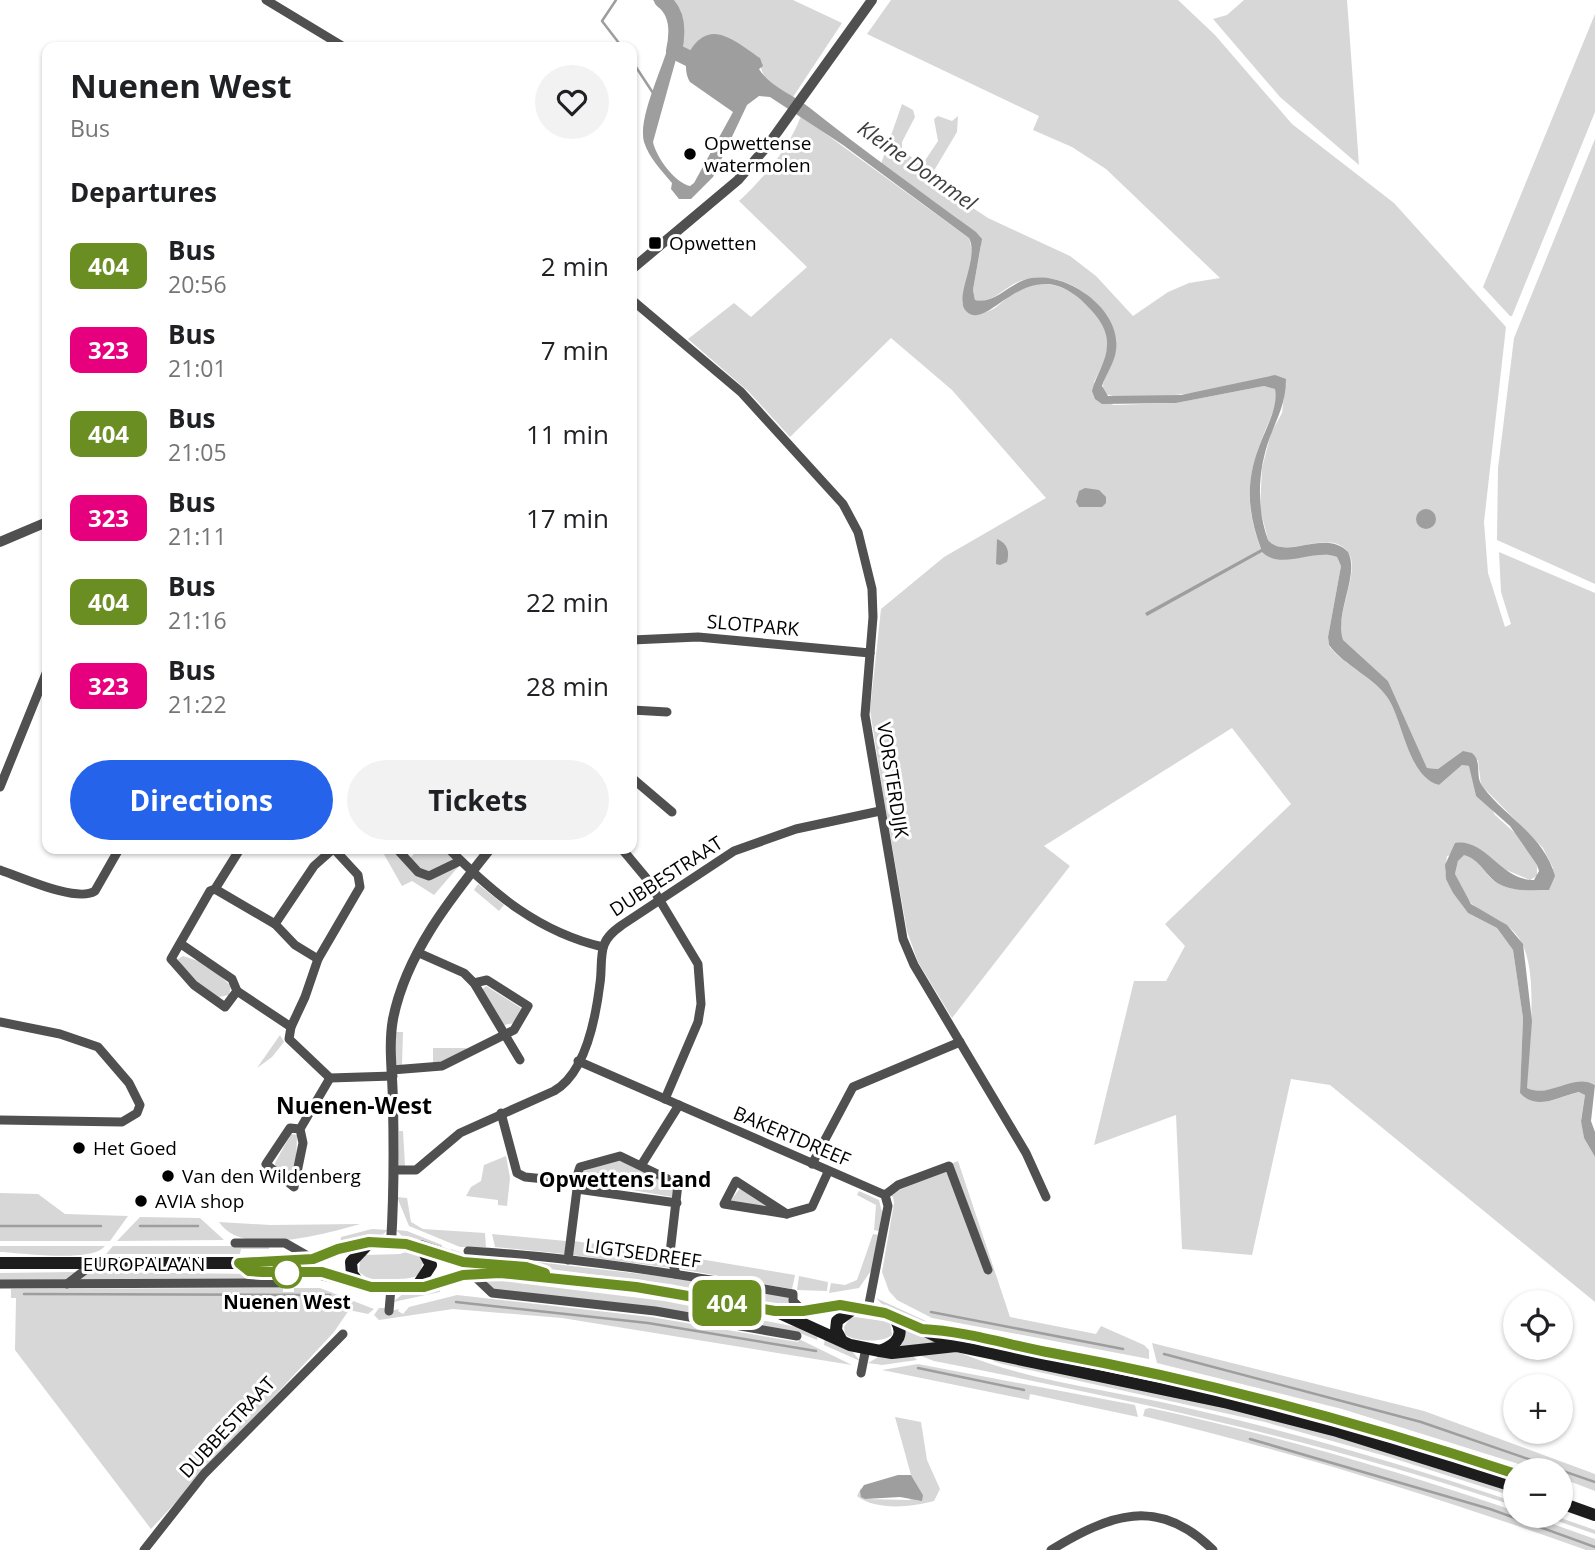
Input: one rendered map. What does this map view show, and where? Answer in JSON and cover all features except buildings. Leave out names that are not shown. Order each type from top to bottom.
[{"type":"main road","name":"EUROPALAAN","points":[[0,1263],[279,1263],[313,1259],[338,1249],[369,1242],[420,1246]]},
{"type":"main road","points":[[360,1284],[352,1274],[351,1262],[369,1242]]},
{"type":"main road","points":[[420,1246],[500,1273]]},
{"type":"main road","points":[[416,1288],[431,1265],[420,1246]]},
{"type":"main road","name":"EUROPALAAN","points":[[279,1263],[360,1284],[416,1288]]},
{"type":"main road","points":[[416,1288],[472,1274],[500,1273],[636,1287],[775,1311],[803,1311],[840,1305],[862,1308],[893,1315],[956,1346],[1228,1403],[1348,1434],[1503,1483]]},
{"type":"main road","points":[[842,1342],[836,1330],[837,1321],[862,1308]]},
{"type":"main road","points":[[775,1311],[842,1342],[880,1351],[892,1353],[956,1346]]},
{"type":"main road","points":[[880,1351],[891,1347],[900,1338],[901,1329],[893,1315]]},
{"type":"main road","points":[[1573,1507],[1595,1515]]},
{"type":"street","points":[[266,0],[336,42]]},
{"type":"street","points":[[637,265],[738,180],[796,107],[872,0]]},
{"type":"street","name":"VORSTERDIJK","points":[[637,304],[741,392],[843,504],[858,531],[872,589],[865,715],[903,939],[914,965],[1026,1153],[1046,1197]]},
{"type":"street","points":[[0,541],[42,524]]},
{"type":"street","name":"SLOTPARK","points":[[637,640],[698,637],[870,653]]},
{"type":"street","points":[[0,787],[42,684]]},
{"type":"street","points":[[637,710],[667,712]]},
{"type":"street","points":[[637,785],[672,812]]},
{"type":"street","name":"DUBBESTRAAT","points":[[603,947],[611,933],[734,851],[796,829],[880,811]]},
{"type":"street","points":[[0,870],[74,895],[90,895],[116,854]]},
{"type":"street","points":[[237,854],[215,889],[210,891],[171,959],[194,985],[225,1007],[237,991]]},
{"type":"street","points":[[275,924],[314,866],[327,854]]},
{"type":"street","points":[[338,854],[358,875],[360,887],[318,959],[287,1025],[289,1039],[330,1078],[442,1066],[514,1030],[528,1006],[487,979],[474,983]]},
{"type":"street","points":[[402,854],[423,874],[434,874],[460,861]]},
{"type":"street","points":[[394,1170],[416,1170],[460,1133],[501,1112],[559,1088],[578,1061],[595,1015],[603,947],[551,930],[524,915],[471,872],[454,854]]},
{"type":"street","points":[[391,1243],[394,1170],[393,1019],[403,985],[447,902],[486,854]]},
{"type":"street","points":[[626,854],[659,899],[698,964],[701,982],[698,1022],[665,1099]]},
{"type":"street","points":[[215,889],[275,924],[295,945],[318,959]]},
{"type":"street","points":[[181,944],[232,979],[237,991],[287,1025]]},
{"type":"street","points":[[419,953],[464,973],[474,983],[520,1060]]},
{"type":"street","points":[[0,1022],[60,1034],[98,1047],[129,1083],[140,1105],[137,1113],[122,1122],[0,1120]]},
{"type":"street","points":[[812,1164],[853,1087],[960,1042]]},
{"type":"street","name":"BAKERTDREEF","points":[[578,1061],[885,1195]]},
{"type":"street","points":[[300,1129],[290,1128],[266,1164],[294,1187],[303,1143],[300,1129],[330,1078]]},
{"type":"street","points":[[642,1164],[680,1105]]},
{"type":"street","points":[[501,1112],[517,1173],[525,1177],[677,1203]]},
{"type":"street","points":[[568,1260],[580,1167],[620,1156],[642,1164],[678,1184],[670,1253],[676,1274]]},
{"type":"street","points":[[862,1308],[885,1227],[888,1206],[885,1195],[898,1185],[949,1166],[988,1270]]},
{"type":"street","points":[[787,1214],[736,1181],[724,1204],[787,1214],[812,1207],[828,1172]]},
{"type":"street","points":[[235,1243],[285,1243],[313,1259]]},
{"type":"street","name":"LIGTSEDREEF","points":[[468,1251],[676,1274],[793,1294],[803,1311]]},
{"type":"street","points":[[67,1284],[94,1263]]},
{"type":"street","points":[[472,1274],[492,1293],[655,1311],[797,1336]]},
{"type":"street","name":"EUROPALAAN","points":[[0,1284],[288,1283]]},
{"type":"street","points":[[389,1311],[391,1288]]},
{"type":"street","name":"DUBBESTRAAT","points":[[144,1550],[204,1474],[343,1334]]},
{"type":"street","points":[[861,1373],[866,1348]]},
{"type":"street","points":[[1051,1550],[1096,1524],[1138,1515],[1178,1524],[1199,1536],[1213,1550]]},
{"type":"shaded area","points":[[653,0],[671,0],[680,15],[683,34],[653,142],[667,168],[684,184],[690,186],[694,183],[733,112],[690,82],[687,75],[687,60],[694,45],[706,36],[720,35],[760,58],[763,66],[759,69],[776,86],[803,103],[976,232],[982,239],[973,290],[975,300],[994,297],[1024,280],[1039,278],[1071,285],[1100,306],[1110,320],[1115,334],[1115,354],[1102,386],[1108,396],[1181,395],[1275,375],[1286,379],[1283,402],[1266,449],[1261,475],[1260,501],[1268,540],[1276,546],[1285,547],[1328,543],[1339,545],[1348,552],[1351,572],[1342,618],[1343,640],[1388,681],[1427,768],[1438,769],[1463,751],[1472,753],[1477,761],[1480,783],[1533,838],[1549,861],[1555,876],[1549,890],[1505,887],[1494,881],[1470,857],[1464,855],[1458,861],[1455,874],[1471,904],[1507,925],[1523,944],[1532,1021],[1527,1088],[1544,1090],[1578,1082],[1595,1085],[1591,1121],[1595,1132],[1595,1157],[1584,1138],[1581,1121],[1585,1095],[1579,1092],[1541,1102],[1527,1099],[1520,1093],[1523,1018],[1513,950],[1497,928],[1468,913],[1446,879],[1445,865],[1455,843],[1476,847],[1512,874],[1522,878],[1534,880],[1539,871],[1537,865],[1510,826],[1476,796],[1469,766],[1462,765],[1439,785],[1420,772],[1389,700],[1376,685],[1343,660],[1329,645],[1328,637],[1341,566],[1337,557],[1318,555],[1278,560],[1262,552],[1147,616],[1145,613],[1261,549],[1253,523],[1250,486],[1259,447],[1273,410],[1275,389],[1264,386],[1176,403],[1102,404],[1095,399],[1092,391],[1107,351],[1107,340],[1103,326],[1092,311],[1070,291],[1050,284],[1031,286],[976,315],[966,311],[963,297],[971,256],[969,238],[843,145],[770,97],[759,96],[747,105],[713,177],[691,199],[679,199],[671,189],[672,183],[652,159],[644,142],[645,118],[672,32],[670,18]]},
{"type":"shaded area","points":[[671,0],[793,0],[842,23],[793,97],[766,77],[760,66],[760,58],[717,36],[707,36],[699,40],[686,64],[676,59],[683,26]]},
{"type":"shaded area","points":[[891,0],[1178,0],[1215,35],[1292,124],[1394,203],[1506,327],[1484,522],[1488,573],[1505,627],[1511,624],[1501,592],[1499,552],[1595,593],[1595,1085],[1577,1083],[1543,1091],[1527,1088],[1531,985],[1524,947],[1510,928],[1468,900],[1455,874],[1458,861],[1464,854],[1475,860],[1499,884],[1511,888],[1545,890],[1553,868],[1543,848],[1481,785],[1478,760],[1456,757],[1438,769],[1427,768],[1388,681],[1342,640],[1342,619],[1352,571],[1349,554],[1341,546],[1331,543],[1286,547],[1276,546],[1268,540],[1260,508],[1262,468],[1271,433],[1282,413],[1286,379],[1162,396],[1116,396],[1103,392],[1104,379],[1115,348],[1111,326],[1094,301],[1082,291],[1054,279],[1038,278],[1017,282],[994,297],[975,300],[973,290],[981,246],[958,219],[881,164],[902,104],[913,110],[915,117],[902,142],[902,150],[922,165],[938,141],[934,119],[938,116],[952,121],[958,116],[957,132],[929,179],[988,218],[1070,256],[1096,276],[1133,316],[1168,292],[1189,283],[1220,278],[1106,169],[1072,147],[1033,130],[1039,116],[867,34]]},
{"type":"shaded area","points":[[1244,0],[1347,0],[1359,165],[1280,97],[1213,19],[1227,15]]},
{"type":"shaded area","points":[[1595,14],[1595,112],[1510,316],[1483,287]]},
{"type":"shaded area","points":[[801,116],[969,238],[973,254],[962,303],[974,315],[995,308],[1021,288],[1039,284],[1066,289],[1089,305],[1105,328],[1108,341],[1106,357],[1094,382],[1113,405],[1176,403],[1264,386],[1276,389],[1275,407],[1257,452],[1251,480],[1250,507],[1262,552],[1284,558],[1319,554],[1337,557],[1341,566],[1328,637],[1329,646],[1376,685],[1389,700],[1420,772],[1439,785],[1462,765],[1470,766],[1476,796],[1488,803],[1495,815],[1515,833],[1537,865],[1537,876],[1530,880],[1499,867],[1479,849],[1447,856],[1445,872],[1453,893],[1468,913],[1497,928],[1513,950],[1523,1018],[1520,1093],[1527,1099],[1541,1102],[1580,1092],[1585,1095],[1581,1119],[1584,1138],[1595,1157],[1595,1302],[1330,1085],[1291,1079],[1252,1255],[1182,1249],[1176,1115],[1094,1145],[1134,981],[1166,981],[1185,946],[1165,924],[1291,804],[1232,728],[1044,846],[1070,866],[952,1018],[918,962],[907,931],[885,806],[870,710],[881,609],[944,557],[1046,498],[952,390],[891,338],[790,437],[749,392],[688,339],[734,303],[751,317],[807,267],[739,201],[775,162],[790,140]]},
{"type":"shaded area","points":[[1595,139],[1595,584],[1497,540],[1498,468],[1514,338]]},
{"type":"shaded area","points":[[1085,488],[1099,490],[1106,497],[1106,503],[1102,507],[1079,507],[1076,502],[1079,491]]},
{"type":"shaded area","points":[[1426,509],[1433,512],[1436,519],[1433,526],[1426,529],[1419,526],[1416,519],[1419,512]]},
{"type":"shaded area","points":[[997,539],[1008,551],[1007,562],[1000,565],[996,564]]},
{"type":"shaded area","points":[[384,854],[399,854],[424,879],[459,866],[434,895],[412,881],[402,886]]},
{"type":"shaded area","points":[[414,854],[449,854],[456,860],[433,872],[423,872],[409,859]]},
{"type":"shaded area","points":[[478,884],[504,905],[499,911],[474,890]]},
{"type":"shaded area","points":[[183,956],[207,964],[231,986],[229,995],[219,997],[201,986],[180,963],[178,959]]},
{"type":"shaded area","points":[[486,986],[521,1008],[514,1023],[504,1025],[482,990]]},
{"type":"shaded area","points":[[396,1032],[403,1032],[402,1065],[396,1066]]},
{"type":"shaded area","points":[[280,1035],[284,1042],[272,1057],[257,1068]]},
{"type":"shaded area","points":[[433,1048],[467,1050],[440,1064],[433,1064]]},
{"type":"shaded area","points":[[399,1131],[403,1131],[405,1166],[399,1166]]},
{"type":"shaded area","points":[[291,1134],[297,1135],[296,1167],[287,1174],[275,1167],[275,1163]]},
{"type":"shaded area","points":[[506,1156],[510,1178],[507,1206],[498,1205],[498,1200],[466,1196],[471,1187],[481,1181],[484,1165]]},
{"type":"shaded area","points":[[619,1158],[674,1185],[672,1197],[581,1181],[582,1172]]},
{"type":"shaded area","points":[[958,1161],[1010,1317],[1096,1334],[1101,1326],[1144,1345],[1149,1350],[1149,1359],[932,1318],[897,1300],[889,1291],[882,1272],[894,1203],[893,1197],[882,1190]]},
{"type":"shaded area","points":[[741,1187],[776,1210],[733,1202],[731,1200]]},
{"type":"shaded area","points":[[859,1191],[879,1200],[882,1212],[879,1231],[874,1230],[876,1205],[857,1195]]},
{"type":"shaded area","points":[[0,1193],[38,1194],[65,1214],[128,1216],[110,1241],[0,1241]]},
{"type":"shaded area","points":[[397,1197],[407,1198],[411,1222],[423,1229],[485,1233],[486,1247],[460,1247],[409,1226]]},
{"type":"shaded area","points":[[140,1217],[200,1218],[224,1240],[117,1241]]},
{"type":"shaded area","points":[[219,1222],[271,1225],[360,1224],[306,1237],[264,1241],[246,1239],[230,1233]]},
{"type":"shaded area","points":[[372,1229],[388,1230],[378,1239],[340,1245],[341,1237]]},
{"type":"shaded area","points":[[396,1230],[407,1231],[442,1245],[443,1253],[406,1240]]},
{"type":"shaded area","points":[[492,1234],[566,1241],[565,1254],[495,1247]]},
{"type":"shaded area","points":[[873,1234],[879,1235],[873,1268],[859,1288],[829,1293],[831,1283],[845,1285],[857,1280]]},
{"type":"shaded area","points":[[574,1241],[667,1254],[671,1268],[572,1255]]},
{"type":"shaded area","points":[[0,1246],[105,1246],[86,1254],[56,1256],[0,1252]]},
{"type":"shaded area","points":[[113,1246],[269,1246],[269,1249],[241,1249],[240,1254],[106,1254]]},
{"type":"shaded area","points":[[451,1249],[465,1254],[695,1280],[787,1296],[794,1308],[670,1284],[461,1258],[450,1255]]},
{"type":"shaded area","points":[[409,1251],[418,1254],[423,1263],[419,1275],[370,1280],[359,1272],[360,1260],[365,1255],[400,1254]]},
{"type":"shaded area","points":[[676,1255],[795,1275],[792,1289],[680,1269]]},
{"type":"shaded area","points":[[76,1272],[68,1279],[0,1281],[0,1273]]},
{"type":"shaded area","points":[[88,1272],[262,1274],[262,1280],[79,1281]]},
{"type":"shaded area","points":[[799,1276],[828,1282],[827,1291],[797,1290]]},
{"type":"shaded area","points":[[496,1277],[518,1283],[664,1301],[807,1329],[818,1334],[817,1340],[802,1334],[725,1320],[494,1290],[484,1278]]},
{"type":"shaded area","points":[[441,1285],[440,1292],[393,1302],[404,1293]]},
{"type":"shaded area","points":[[283,1288],[283,1292],[294,1292],[294,1288],[320,1288],[374,1309],[368,1314],[349,1310],[334,1332],[151,1529],[15,1350],[16,1298],[11,1298],[11,1289]]},
{"type":"shaded area","points":[[457,1295],[651,1317],[798,1342],[799,1339],[852,1365],[562,1318],[453,1309],[379,1320],[374,1315],[379,1308],[385,1308],[385,1312],[399,1309],[403,1314],[409,1307]]},
{"type":"shaded area","points":[[876,1298],[928,1322],[980,1332],[980,1336],[910,1320],[898,1315]]},
{"type":"shaded area","points":[[850,1318],[890,1322],[892,1335],[875,1340],[849,1337],[845,1334],[844,1327]]},
{"type":"shaded area","points":[[904,1327],[942,1341],[895,1351]]},
{"type":"shaded area","points":[[991,1335],[1126,1363],[1260,1394],[1458,1449],[1503,1463],[1503,1468],[1253,1396],[987,1337]]},
{"type":"shaded area","points":[[825,1337],[852,1351],[860,1361],[824,1345]]},
{"type":"shaded area","points":[[983,1342],[1251,1400],[1450,1455],[1503,1472],[1503,1478],[1392,1443],[1226,1397],[982,1347]]},
{"type":"shaded area","points":[[1152,1343],[1424,1411],[1503,1440],[1503,1444],[1514,1444],[1552,1458],[1503,1459],[1342,1409],[1157,1363]]},
{"type":"shaded area","points":[[958,1352],[1039,1377],[1222,1416],[1390,1462],[1503,1498],[1503,1502],[1371,1461],[1299,1442],[1154,1407],[934,1361],[916,1354]]},
{"type":"shaded area","points":[[912,1355],[917,1360],[882,1365],[868,1363],[880,1356]]},
{"type":"shaded area","points":[[994,1358],[1129,1384],[1335,1435],[1503,1488],[1503,1493],[1265,1422],[993,1361]]},
{"type":"shaded area","points":[[918,1364],[1135,1405],[1138,1417],[1030,1394],[1029,1400],[882,1370]]},
{"type":"shaded area","points":[[1145,1409],[1196,1418],[1425,1481],[1503,1507],[1503,1521],[1311,1461],[1143,1416]]},
{"type":"shaded area","points":[[895,1417],[921,1422],[927,1460],[940,1489],[934,1501],[884,1506],[865,1501],[857,1496],[861,1488],[865,1499],[909,1500],[923,1495],[911,1475]]},
{"type":"shaded area","points":[[1573,1466],[1595,1474],[1595,1491],[1573,1483]]},
{"type":"shaded area","points":[[898,1475],[911,1475],[923,1495],[922,1501],[900,1497],[861,1497],[860,1491],[864,1485]]},
{"type":"shaded area","points":[[1573,1522],[1595,1530],[1595,1534],[1573,1526]]},
{"type":"shaded area","points":[[1523,1528],[1564,1528],[1595,1539],[1595,1550],[1586,1550]]},
{"type":"waterway","points":[[616,0],[602,21],[618,42]]},
{"type":"waterway","name":"Kleine Dommel","points":[[662,0],[672,11],[676,23],[674,51],[706,67]]},
{"type":"waterway","points":[[637,69],[655,96]]},
{"type":"waterway","points":[[0,1226],[101,1226]]},
{"type":"waterway","points":[[140,1226],[198,1226]]},
{"type":"waterway","points":[[24,1294],[330,1295]]},
{"type":"waterway","points":[[456,1302],[648,1323],[816,1351]]},
{"type":"waterway","points":[[931,1312],[1123,1349]]},
{"type":"waterway","points":[[1164,1354],[1421,1422],[1595,1482]]},
{"type":"waterway","points":[[918,1368],[1024,1390]]},
{"type":"waterway","points":[[1250,1439],[1490,1509],[1595,1547]]},
{"type":"bus line","name":"404","points":[[545,1273],[526,1267],[463,1262],[420,1246],[369,1242],[338,1249],[313,1259],[279,1263],[239,1263],[249,1271],[322,1272],[371,1287],[410,1289],[463,1275],[500,1273],[636,1287],[775,1311],[803,1311],[840,1305],[856,1307],[893,1315],[922,1329],[940,1330],[1129,1367],[1269,1401],[1414,1441],[1503,1470]]},
{"type":"place","name":"Opwettense watermolen","points":[[690,154]]},
{"type":"place","name":"Opwetten","points":[[655,243]]},
{"type":"place","name":"Het Goed","points":[[79,1148]]},
{"type":"place","name":"Van den Wildenberg","points":[[168,1176]]},
{"type":"place","name":"AVIA shop","points":[[141,1201]]},
{"type":"place","name":"Nuenen West","points":[[287,1273]]},
{"type":"district","name":"Nuenen-West","points":[[354,1106]]},
{"type":"district","name":"Opwettens Land","points":[[625,1180]]}]
